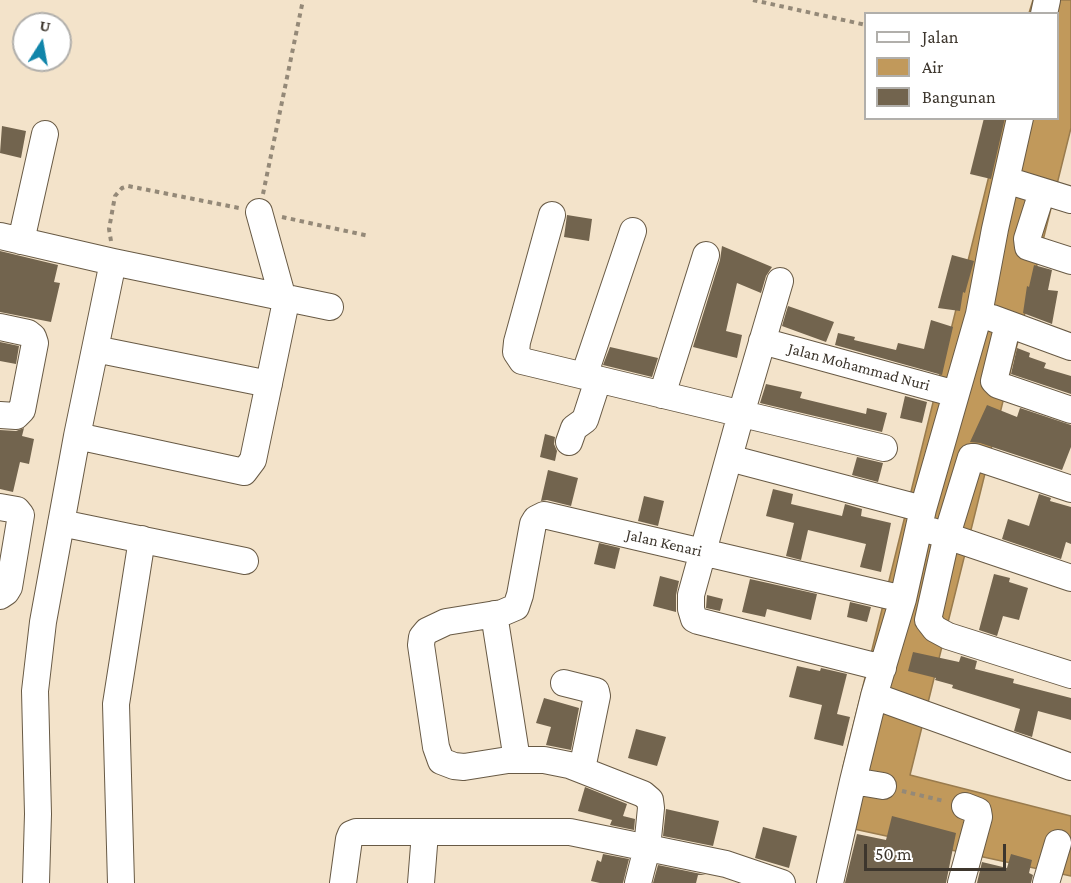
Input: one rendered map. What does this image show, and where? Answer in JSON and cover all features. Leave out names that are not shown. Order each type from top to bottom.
[{"type":"street","points":[[1020,120],[1028,247],[1071,261]]},
{"type":"street","points":[[45,134],[10,239],[330,307]]},
{"type":"street","points":[[1025,186],[1071,200]]},
{"type":"street","points":[[1025,186],[993,319],[956,394],[931,527],[928,620],[935,629],[948,636],[1071,675]]},
{"type":"street","points":[[77,436],[244,472],[253,460],[285,306],[259,212]]},
{"type":"street","points":[[552,215],[517,342],[516,352],[522,361],[884,448]]},
{"type":"street","points":[[569,442],[574,428],[585,420],[591,378],[633,231]]},
{"type":"street","points":[[662,395],[706,255]]},
{"type":"street","points":[[36,883],[38,814],[35,691],[43,622],[77,436],[113,262]]},
{"type":"street","points":[[780,281],[691,595],[691,609],[694,619],[882,668]]},
{"type":"street","points":[[993,319],[1071,347]]},
{"type":"street","points":[[993,319],[994,381],[1071,410]]},
{"type":"street","points":[[0,327],[28,333],[33,337],[35,343],[22,410],[16,417],[0,415]]},
{"type":"street","name":"Jalan Mohammad Nuri","points":[[762,340],[956,394]]},
{"type":"street","points":[[95,349],[269,384]]},
{"type":"street","points":[[830,883],[868,784],[885,700],[882,668],[903,599],[931,527],[971,458],[975,457],[1071,489]]},
{"type":"street","points":[[729,458],[1071,578]]},
{"type":"street","points":[[0,507],[17,510],[21,515],[9,587],[0,596]]},
{"type":"street","name":"Jalan Kenari","points":[[494,614],[516,607],[533,524],[536,519],[544,515],[903,599]]},
{"type":"street","points":[[61,523],[245,561]]},
{"type":"street","points":[[121,883],[116,704],[142,539]]},
{"type":"street","points":[[517,760],[494,614],[446,622],[427,631],[422,637],[422,656],[436,747],[441,761],[464,767],[517,760],[544,760],[582,769],[643,794],[650,800],[647,848],[638,883]]},
{"type":"street","points":[[564,683],[596,691],[597,696],[582,769]]},
{"type":"street","points":[[885,700],[1071,767]]},
{"type":"street","points":[[961,883],[974,816]]},
{"type":"street","points":[[343,883],[351,834],[570,832],[726,864],[782,883]]},
{"type":"street","points":[[421,883],[425,833]]},
{"type":"street","points":[[1046,883],[1058,843]]},
{"type":"path","points":[[259,212],[303,0]]},
{"type":"path","points":[[753,0],[864,24]]},
{"type":"path","points":[[113,262],[109,230],[115,196],[122,188],[128,186],[369,236]]},
{"type":"path","points":[[868,784],[974,816]]},
{"type":"water","points":[[1033,0],[1071,0],[1071,128],[910,775],[1071,816],[1071,876],[854,829],[843,767],[1003,120],[1059,120],[1059,12],[1029,12]]},
{"type":"building","points":[[984,120],[1005,120],[991,179],[970,174]]},
{"type":"building","points":[[2,126],[26,131],[21,158],[0,153]]},
{"type":"building","points":[[567,215],[592,219],[589,241],[564,237]]},
{"type":"building","points":[[722,246],[772,267],[766,276],[761,293],[737,283],[726,331],[742,335],[737,358],[693,347],[720,260]]},
{"type":"building","points":[[0,251],[58,265],[54,282],[60,283],[51,322],[0,312]]},
{"type":"building","points":[[952,255],[974,261],[965,293],[963,292],[960,311],[938,308]]},
{"type":"building","points":[[1034,265],[1052,270],[1048,290],[1058,291],[1052,324],[1023,313],[1027,286],[1029,287]]},
{"type":"building","points":[[788,306],[834,322],[826,342],[782,326]]},
{"type":"building","points":[[931,320],[953,327],[942,375],[835,345],[838,333],[855,337],[854,340],[896,350],[898,343],[924,349]]},
{"type":"building","points":[[0,342],[19,346],[16,364],[0,361]]},
{"type":"building","points":[[610,347],[658,358],[652,377],[603,365]]},
{"type":"building","points":[[1017,348],[1030,353],[1029,357],[1046,363],[1044,368],[1071,376],[1071,394],[1011,374]]},
{"type":"building","points":[[766,384],[802,392],[800,398],[866,414],[867,408],[887,413],[882,432],[760,403]]},
{"type":"building","points":[[905,396],[927,402],[922,423],[900,418]]},
{"type":"building","points":[[987,405],[1017,417],[1020,408],[1071,425],[1071,447],[1062,470],[980,443],[970,442]]},
{"type":"building","points":[[24,428],[22,436],[34,439],[29,464],[20,462],[13,492],[0,489],[0,430],[16,431]]},
{"type":"building","points":[[545,434],[555,437],[554,444],[557,451],[555,461],[540,457]]},
{"type":"building","points":[[857,457],[883,463],[878,482],[852,475]]},
{"type":"building","points":[[548,470],[578,478],[571,506],[547,500],[541,501]]},
{"type":"building","points":[[773,489],[793,494],[791,504],[842,516],[845,504],[862,509],[861,516],[891,523],[881,572],[860,567],[866,544],[808,530],[801,560],[786,556],[794,523],[766,516]]},
{"type":"building","points":[[1039,494],[1051,498],[1050,501],[1071,507],[1071,544],[1066,542],[1061,559],[1002,539],[1008,519],[1029,526]]},
{"type":"building","points":[[644,496],[664,501],[658,526],[638,521]]},
{"type":"building","points":[[599,543],[620,548],[615,569],[594,564]]},
{"type":"building","points":[[994,574],[1010,578],[1009,582],[1028,588],[1019,620],[1003,616],[997,636],[979,630]]},
{"type":"building","points":[[660,576],[679,581],[676,612],[653,606]]},
{"type":"building","points":[[750,579],[817,594],[811,620],[767,609],[765,617],[742,612]]},
{"type":"building","points":[[707,595],[723,599],[720,611],[706,608]]},
{"type":"building","points":[[850,602],[871,607],[867,622],[847,617]]},
{"type":"building","points":[[913,652],[959,662],[961,656],[977,661],[975,669],[1014,679],[1013,683],[1071,698],[1071,720],[1038,711],[1032,737],[1014,731],[1020,709],[952,688],[953,685],[935,680],[936,678],[908,671]]},
{"type":"building","points":[[797,666],[820,671],[821,668],[847,674],[837,714],[850,717],[843,746],[814,739],[822,705],[789,697]]},
{"type":"building","points":[[544,698],[579,708],[571,750],[546,745],[551,727],[536,723]]},
{"type":"building","points":[[636,729],[666,737],[657,766],[628,758]]},
{"type":"building","points":[[585,787],[627,804],[623,816],[635,819],[634,830],[610,825],[612,820],[578,811]]},
{"type":"building","points":[[666,809],[719,821],[713,846],[663,836]]},
{"type":"building","points":[[892,816],[956,833],[946,883],[845,883],[857,834],[886,840]]},
{"type":"building","points":[[763,827],[797,836],[789,868],[755,858]]},
{"type":"building","points":[[603,854],[629,859],[623,883],[591,881],[597,860],[601,862]]},
{"type":"building","points":[[1011,854],[1032,860],[1029,873],[1033,875],[1031,883],[977,883],[982,862],[1007,868]]},
{"type":"building","points":[[658,865],[706,875],[698,875],[696,883],[653,883]]}]
